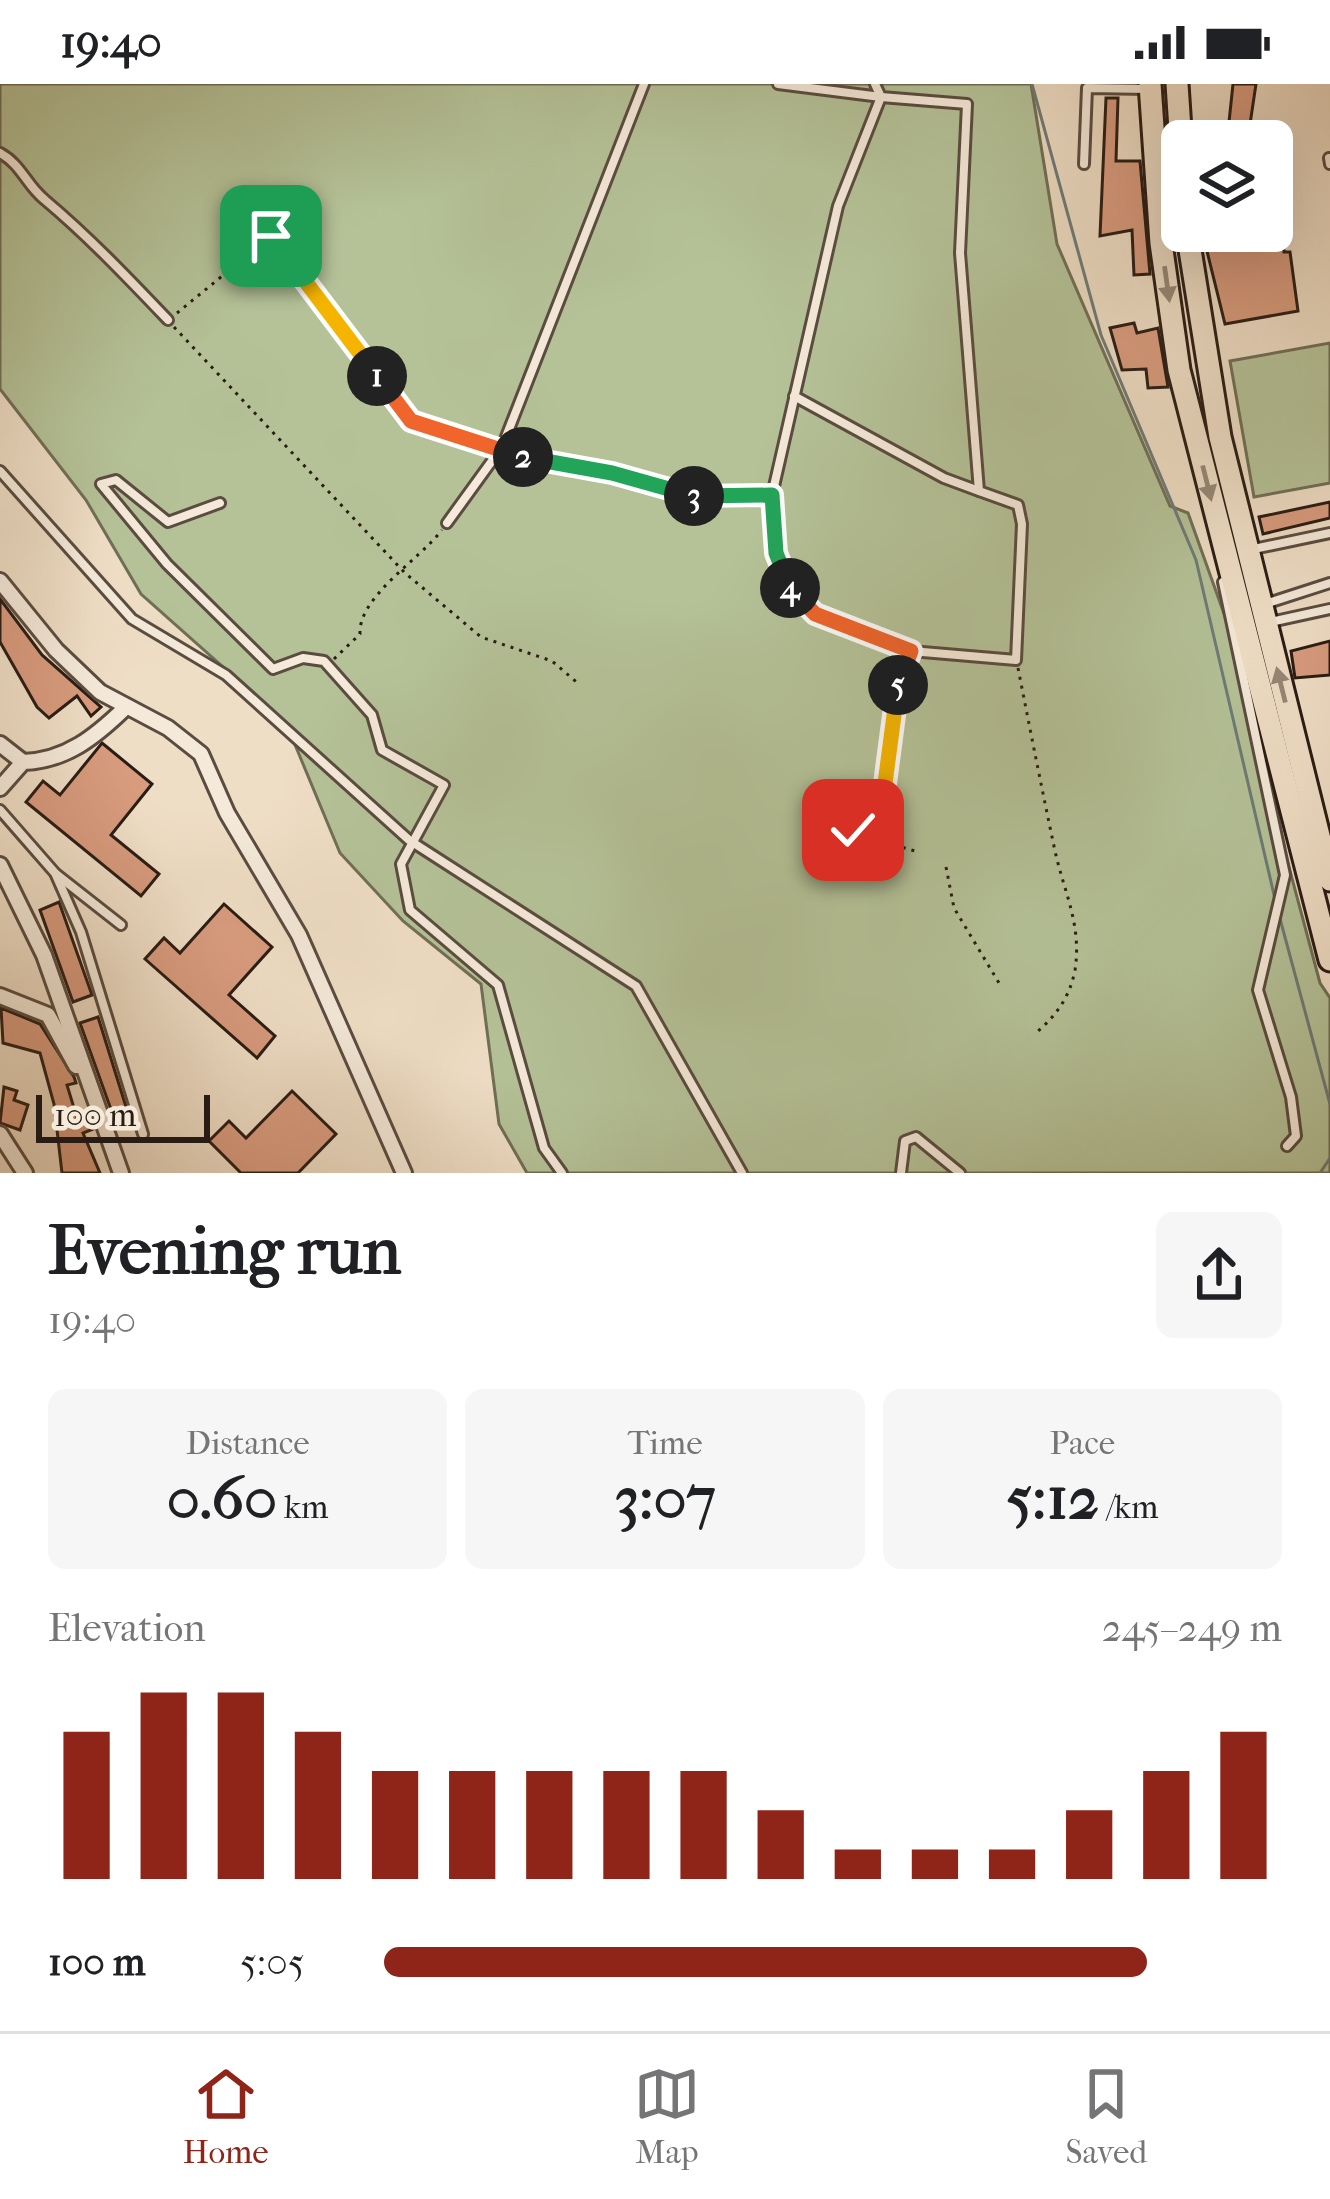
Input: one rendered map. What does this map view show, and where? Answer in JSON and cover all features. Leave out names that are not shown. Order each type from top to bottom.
[{"type":"main road","points":[[1177,84],[1179,120]]},
{"type":"main road","points":[[1150,87],[1161,243],[1179,370],[1330,959]]},
{"type":"main road","points":[[1190,252],[1205,365],[1330,880]]},
{"type":"street","points":[[0,581],[56,650],[125,709],[168,728],[201,754],[227,813],[299,935],[404,1173]]},
{"type":"street","points":[[0,788],[23,763],[42,761],[90,741],[125,709]]},
{"type":"street","points":[[0,744],[23,763]]},
{"type":"street","points":[[0,865],[44,955],[117,1173]]},
{"type":"street","points":[[0,996],[48,1015],[56,1024],[117,1173]]},
{"type":"street","points":[[0,1134],[25,1173]]},
{"type":"lane","points":[[447,523],[502,447],[644,84]]},
{"type":"lane","points":[[778,84],[967,104],[961,253],[979,491]]},
{"type":"lane","points":[[772,495],[838,206],[880,97],[874,84]]},
{"type":"lane","points":[[1084,164],[1087,88],[1150,87]]},
{"type":"lane","points":[[0,153],[17,162],[43,199],[65,212],[168,320]]},
{"type":"lane","points":[[794,396],[944,478],[1018,506],[1022,524],[1016,660],[911,651]]},
{"type":"lane","points":[[0,471],[132,620],[226,675],[409,840],[636,986],[742,1173]]},
{"type":"lane","points":[[220,503],[168,522],[116,480],[101,484],[167,564],[273,669],[303,658],[328,666],[372,715],[382,750],[444,784],[409,840],[401,864],[410,910],[498,985],[544,1148],[562,1173]]},
{"type":"lane","points":[[1247,551],[1330,533]]},
{"type":"lane","points":[[1229,574],[1222,576],[1286,875],[1258,990],[1291,1096],[1297,1136],[1287,1146]]},
{"type":"lane","points":[[1263,614],[1330,583]]},
{"type":"lane","points":[[1263,614],[1330,609]]},
{"type":"lane","points":[[0,810],[55,873],[121,925]]},
{"type":"lane","points":[[55,873],[81,932],[143,1134]]},
{"type":"lane","points":[[901,1173],[904,1142],[916,1137],[960,1173]]},
{"type":"path","points":[[580,685],[552,661],[481,638],[405,573],[168,320],[271,236],[411,421],[457,440],[612,473],[677,493],[772,495],[776,553],[791,591],[815,614],[911,651],[895,695],[877,840],[915,851]]},
{"type":"path","points":[[328,666],[360,634],[360,623],[377,591],[405,573],[447,523]]},
{"type":"path","points":[[1016,660],[1057,859],[1072,897],[1077,950],[1074,974],[1057,1015],[1037,1031]]},
{"type":"path","points":[[825,844],[841,842],[853,830],[879,829]]},
{"type":"path","points":[[946,868],[954,908],[999,983]]},
{"type":"green space","points":[[0,84],[1031,84],[1057,244],[1170,506],[1188,513],[1252,692],[1282,841],[1320,983],[1330,998],[1330,1173],[527,1173],[499,1124],[481,984],[403,921],[340,853],[286,723],[141,594],[86,500],[0,389]]},
{"type":"green space","points":[[1330,343],[1330,483],[1254,497],[1230,361]]},
{"type":"building","points":[[1233,84],[1256,84],[1251,120],[1229,120]]},
{"type":"building","points":[[1106,98],[1118,98],[1116,161],[1140,161],[1150,274],[1134,275],[1132,230],[1100,236]]},
{"type":"building","points":[[1207,252],[1290,252],[1298,311],[1225,324]]},
{"type":"building","points":[[1134,323],[1137,333],[1158,328],[1168,387],[1148,388],[1146,369],[1122,370],[1110,328]]},
{"type":"building","points":[[1330,502],[1330,518],[1263,534],[1259,517]]},
{"type":"building","points":[[0,599],[42,655],[101,707],[91,716],[77,696],[49,718],[37,707],[0,642]]},
{"type":"building","points":[[1330,641],[1330,675],[1295,678],[1291,651]]},
{"type":"building","points":[[102,743],[152,784],[111,835],[159,874],[141,896],[26,802],[43,781],[60,795]]},
{"type":"building","points":[[59,902],[92,995],[73,1002],[40,910]]},
{"type":"building","points":[[224,904],[272,947],[229,995],[275,1036],[257,1058],[145,959],[164,938],[180,953]]},
{"type":"building","points":[[1,1008],[40,1024],[74,1077],[76,1083],[67,1085],[77,1118],[89,1115],[93,1129],[83,1133],[100,1173],[62,1173],[54,1104],[40,1053],[3,1043]]},
{"type":"building","points":[[98,1017],[127,1110],[113,1115],[80,1023]]},
{"type":"building","points":[[4,1087],[17,1091],[14,1100],[28,1105],[20,1130],[0,1123]]},
{"type":"building","points":[[292,1091],[336,1134],[298,1173],[241,1173],[209,1141],[229,1121],[246,1138]]},
{"type":"waterway","points":[[1032,84],[1101,335],[1196,560],[1275,899]]},
{"type":"waterway","points":[[1279,915],[1330,1104]]},
{"type":"waterway","points":[[1320,1173],[1330,1158]]},
{"type":"route","points":[[271,236],[411,421],[457,440],[612,473],[677,493],[772,495],[779,570],[791,591],[815,614],[911,651],[895,695],[879,829],[853,830]]}]
